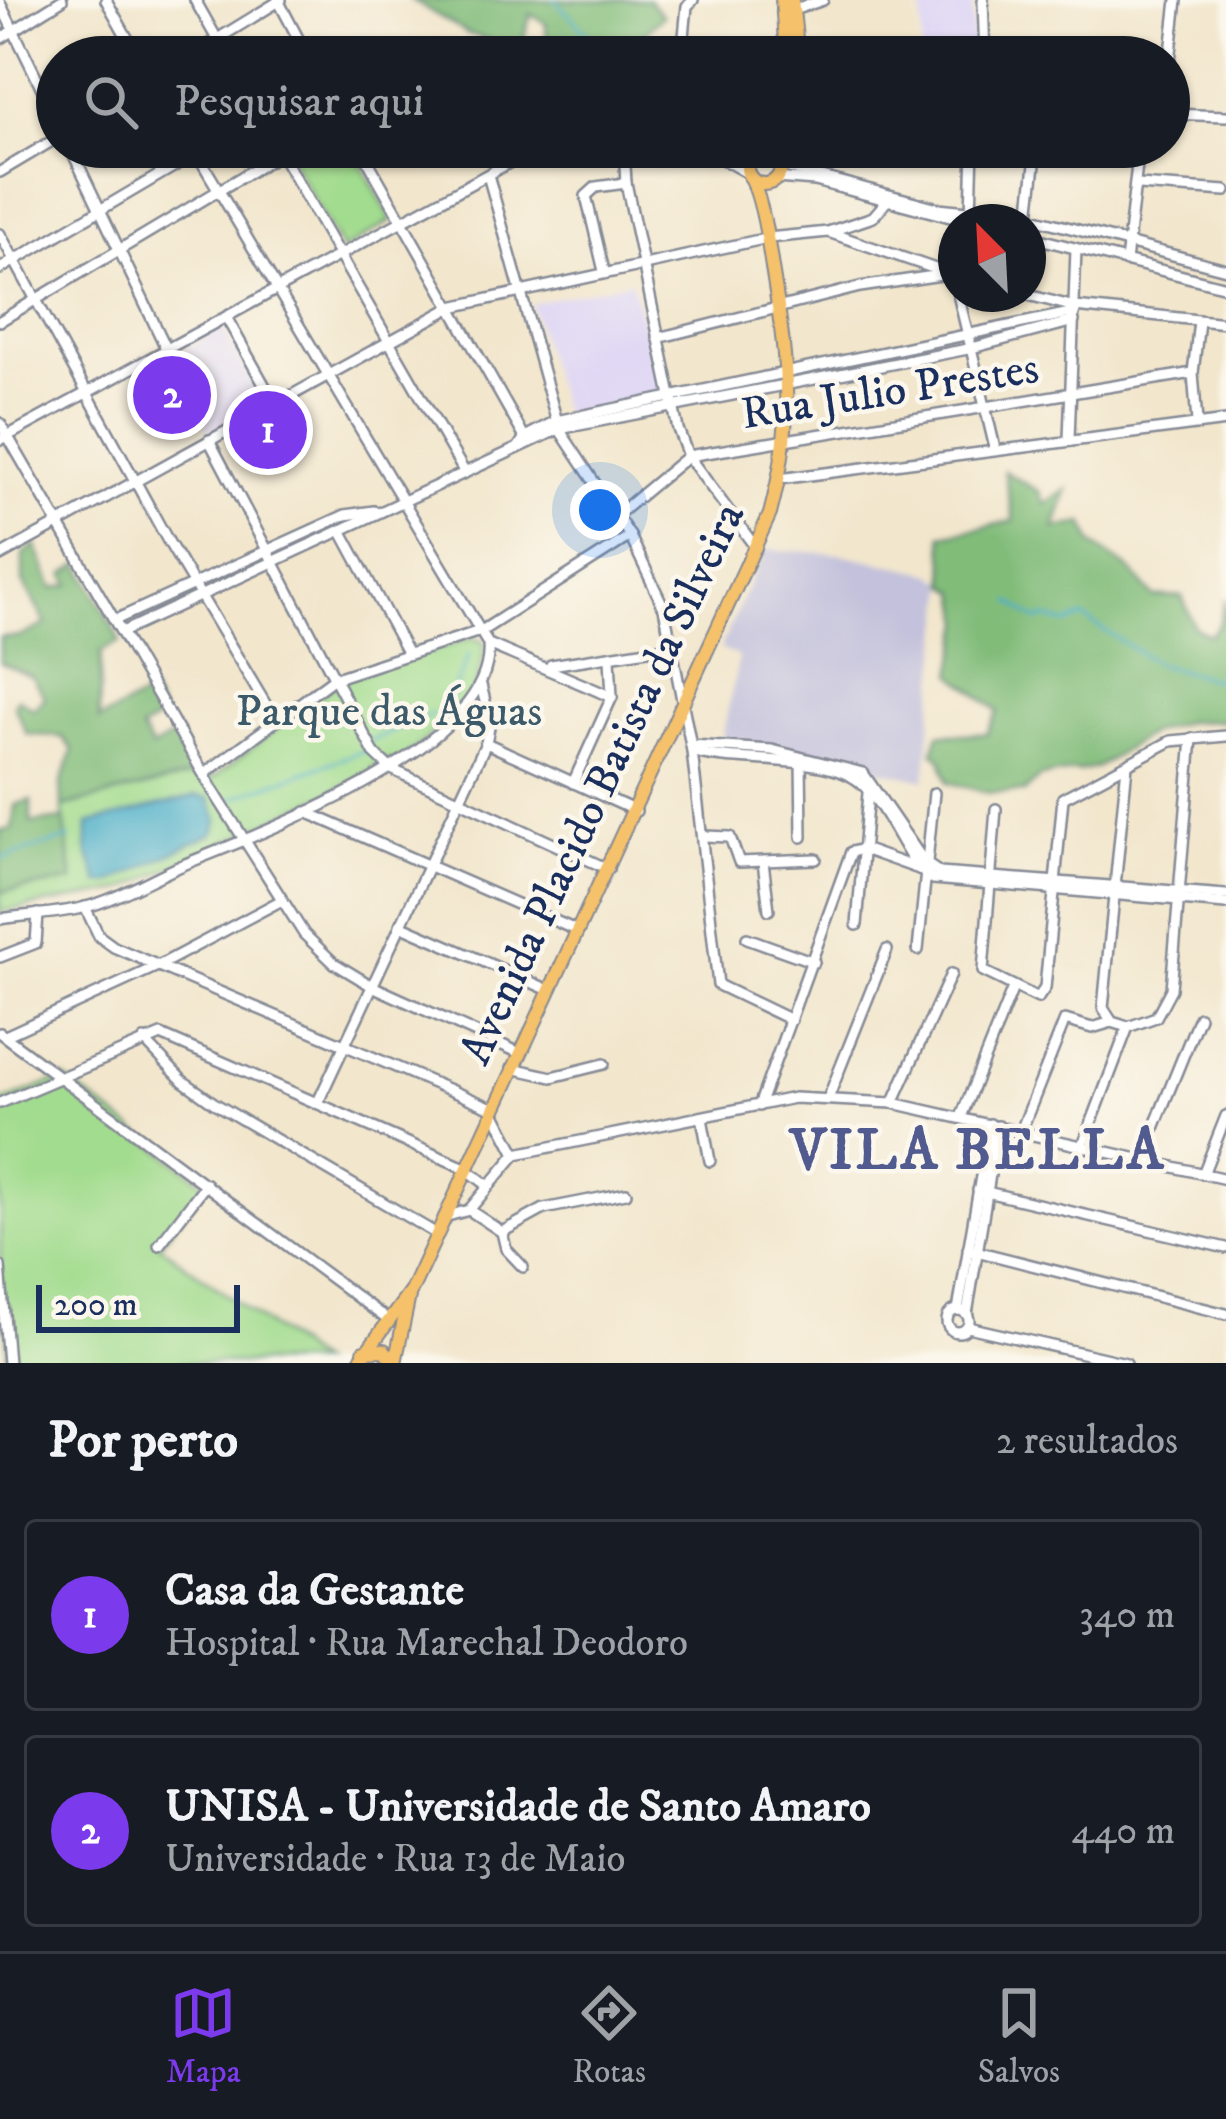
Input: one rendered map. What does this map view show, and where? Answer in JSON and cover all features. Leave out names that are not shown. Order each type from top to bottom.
[{"type":"main road","points":[[787,36],[789,4]]},
{"type":"main road","points":[[789,4],[794,36]]},
{"type":"main road","points":[[751,168],[751,176],[778,172],[776,168]]},
{"type":"main road","name":"Avenida Placido Batista da Silveira","points":[[766,215],[780,168]]},
{"type":"main road","name":"Avenida Placido Batista da Silveira","points":[[395,1363],[409,1294],[435,1233],[756,548],[779,479],[790,379],[766,215],[751,176]]},
{"type":"main road","name":"Avenida Placido Batista da Silveira","points":[[361,1357],[409,1294]]},
{"type":"main road","points":[[361,1357],[384,1350],[395,1363]]},
{"type":"street","points":[[0,39],[62,0]]},
{"type":"street","points":[[106,0],[126,36]]},
{"type":"street","points":[[195,0],[215,36]]},
{"type":"street","points":[[223,36],[279,0],[297,36]]},
{"type":"street","points":[[684,36],[687,6],[693,0]]},
{"type":"street","points":[[789,4],[823,0]]},
{"type":"street","points":[[983,0],[984,36]]},
{"type":"street","points":[[1173,36],[1177,0]]},
{"type":"street","points":[[0,2],[36,76]]},
{"type":"street","points":[[1190,115],[1226,116]]},
{"type":"street","points":[[0,172],[36,150]]},
{"type":"street","points":[[79,168],[187,392]]},
{"type":"street","points":[[0,269],[169,168]]},
{"type":"street","points":[[209,168],[488,644],[481,685],[490,722],[486,743],[318,1102]]},
{"type":"street","points":[[0,321],[254,168]]},
{"type":"street","points":[[289,168],[465,473]]},
{"type":"street","points":[[372,168],[523,442]]},
{"type":"street","points":[[4,438],[500,168]]},
{"type":"street","points":[[626,168],[669,395],[688,456],[756,548]]},
{"type":"street","points":[[736,168],[751,176]]},
{"type":"street","points":[[970,204],[972,168]]},
{"type":"street","points":[[1030,204],[1035,168]]},
{"type":"street","points":[[1126,262],[1138,168]]},
{"type":"street","points":[[778,172],[938,211]]},
{"type":"street","points":[[488,175],[558,425],[630,536],[664,608],[704,836],[718,985],[725,993],[790,1020]]},
{"type":"street","points":[[604,271],[586,196],[596,187],[626,183]]},
{"type":"street","points":[[1138,185],[1226,191]]},
{"type":"street","points":[[2,552],[452,308],[604,271],[768,238],[828,232],[873,217],[889,199]]},
{"type":"street","points":[[1046,221],[1226,269]]},
{"type":"street","points":[[828,232],[938,271]]},
{"type":"street","points":[[0,234],[275,720]]},
{"type":"street","points":[[1046,241],[1226,287]]},
{"type":"street","points":[[1069,439],[1076,250]]},
{"type":"street","points":[[658,338],[860,287],[938,279]]},
{"type":"street","points":[[1046,302],[1075,313],[1226,323]]},
{"type":"street","points":[[961,312],[995,448]]},
{"type":"street","points":[[617,412],[672,408],[966,344],[1075,313]]},
{"type":"street","points":[[226,317],[275,404]]},
{"type":"street","points":[[1197,422],[1193,373],[1199,321]]},
{"type":"street","name":"Rua Julio Prestes","points":[[617,515],[688,456],[1071,397],[1193,373]]},
{"type":"street","points":[[122,632],[558,425],[669,395],[790,379]]},
{"type":"street","points":[[779,479],[1197,422],[1226,422]]},
{"type":"street","points":[[0,423],[4,438],[59,523],[245,842],[320,952],[372,986],[520,1053]]},
{"type":"street","points":[[209,440],[369,746],[391,769],[608,869]]},
{"type":"street","points":[[116,620],[345,515],[380,512]]},
{"type":"street","points":[[341,530],[408,655]]},
{"type":"street","points":[[204,774],[333,679],[483,631],[630,536]]},
{"type":"street","points":[[488,644],[546,664],[612,697]]},
{"type":"street","points":[[546,664],[673,646]]},
{"type":"street","points":[[573,783],[612,697],[610,658]]},
{"type":"street","points":[[0,920],[85,908],[245,842],[391,769],[462,708],[481,685]]},
{"type":"street","points":[[996,809],[983,971],[1034,999],[1045,988],[1060,807],[1070,790],[1171,741],[1226,736]]},
{"type":"street","points":[[1021,1131],[1065,1020],[1092,1028],[1112,1022],[1128,1027],[1156,1017],[1166,1004],[1192,738]]},
{"type":"street","points":[[486,743],[636,811]]},
{"type":"street","points":[[691,748],[855,770],[924,869]]},
{"type":"street","points":[[801,760],[802,837]]},
{"type":"street","points":[[803,790],[815,764]]},
{"type":"street","points":[[1112,1022],[1103,1008],[1127,765]]},
{"type":"street","points":[[857,925],[869,787]]},
{"type":"street","points":[[918,950],[934,793]]},
{"type":"street","points":[[306,812],[426,869],[578,931]]},
{"type":"street","points":[[704,836],[730,837],[739,862],[816,859]]},
{"type":"street","points":[[759,1106],[851,852],[862,849],[924,869],[989,881],[1226,904]]},
{"type":"street","points":[[763,862],[769,910]]},
{"type":"street","points":[[1178,897],[1226,895]]},
{"type":"street","points":[[2,1035],[160,965],[281,900]]},
{"type":"street","points":[[85,908],[105,943],[493,1108],[516,1154]]},
{"type":"street","points":[[0,957],[36,943],[38,914]]},
{"type":"street","points":[[400,925],[549,990]]},
{"type":"street","points":[[747,938],[814,962]]},
{"type":"street","points":[[829,1096],[887,950]]},
{"type":"street","points":[[892,1102],[951,974]]},
{"type":"street","points":[[962,1118],[1012,990]]},
{"type":"street","points":[[1142,1160],[1199,1017]]},
{"type":"street","points":[[1083,1145],[1128,1027]]},
{"type":"street","points":[[2,1035],[388,1320]]},
{"type":"street","points":[[0,1103],[144,1040],[166,1036],[466,1168],[486,1184]]},
{"type":"street","points":[[144,1040],[183,1081],[214,1103],[435,1233]]},
{"type":"street","points":[[512,1068],[561,1077],[604,1064]]},
{"type":"street","points":[[444,1217],[469,1210],[486,1184],[516,1154],[829,1096],[892,1102],[1226,1179]]},
{"type":"street","points":[[1203,1174],[1226,1116]]},
{"type":"street","points":[[702,1118],[710,1161]]},
{"type":"street","points":[[968,1327],[962,1312],[994,1125]]},
{"type":"street","points":[[159,1245],[206,1184]]},
{"type":"street","points":[[983,1191],[1226,1247]]},
{"type":"street","points":[[502,1232],[544,1209],[626,1193]]},
{"type":"street","points":[[469,1210],[502,1232],[506,1249],[524,1268]]},
{"type":"street","points":[[973,1251],[1226,1314]]},
{"type":"street","points":[[0,1266],[8,1363]]},
{"type":"street","points":[[962,1312],[949,1315],[948,1326],[956,1332],[968,1327],[1118,1362]]},
{"type":"shaded area","points":[[922,0],[972,0],[973,36],[922,36]]},
{"type":"shaded area","points":[[631,281],[662,395],[563,415],[531,304]]},
{"type":"shaded area","points":[[222,328],[266,407],[211,437],[172,355]]},
{"type":"shaded area","points":[[765,549],[841,554],[934,574],[947,584],[925,780],[773,746],[721,742],[739,657],[720,649]]},
{"type":"green space","points":[[412,0],[649,0],[663,16],[641,36],[546,36],[546,24],[531,14],[524,36],[467,33]]},
{"type":"green space","points":[[296,168],[364,168],[392,220],[342,251]]},
{"type":"green space","points":[[1004,471],[1040,492],[1045,504],[1068,489],[1055,528],[1084,523],[1093,544],[1128,568],[1154,597],[1182,596],[1195,628],[1210,635],[1219,625],[1226,599],[1226,721],[1185,722],[1152,732],[1096,768],[1040,777],[1024,792],[989,793],[948,782],[941,758],[933,752],[939,734],[987,734],[998,711],[953,674],[963,621],[958,592],[947,584],[942,535],[1014,521]]},
{"type":"green space","points":[[36,545],[53,588],[70,585],[65,574],[80,564],[120,641],[101,652],[99,720],[151,693],[163,716],[141,730],[152,748],[179,733],[195,775],[62,807],[61,785],[73,750],[62,737],[27,734],[14,705],[18,698],[33,709],[45,698],[32,677],[0,662],[0,637],[19,637],[46,624],[23,582],[23,554]]},
{"type":"green space","name":"Parque das Águas","points":[[472,638],[483,641],[485,648],[474,697],[399,763],[380,759],[371,772],[353,782],[121,891],[0,912],[0,892],[73,881],[62,807],[195,775],[213,778],[342,678]]},
{"type":"green space","points":[[31,800],[31,823],[64,819],[73,881],[0,892],[0,831],[12,829],[15,805]]},
{"type":"green space","points":[[64,1078],[206,1184],[159,1245],[319,1363],[8,1363],[0,1266],[0,1103]]},
{"type":"water","points":[[196,796],[209,798],[218,820],[214,833],[110,883],[99,883],[87,850],[88,824]]},
{"type":"waterway","points":[[555,0],[590,36]]},
{"type":"waterway","points":[[1011,602],[1039,621],[1044,617],[1066,624],[1083,617],[1159,665],[1226,682]]},
{"type":"waterway","points":[[447,707],[469,655]]},
{"type":"waterway","points":[[370,741],[433,714]]},
{"type":"waterway","points":[[232,798],[366,750]]},
{"type":"waterway","points":[[0,859],[70,838]]},
{"type":"place","name":"UNISA - Universidade de Santo Amaro","points":[[172,395]]},
{"type":"place","name":"Casa da Gestante","points":[[268,430]]},
{"type":"district","name":"VILA BELLA","points":[[978,1151]]}]
